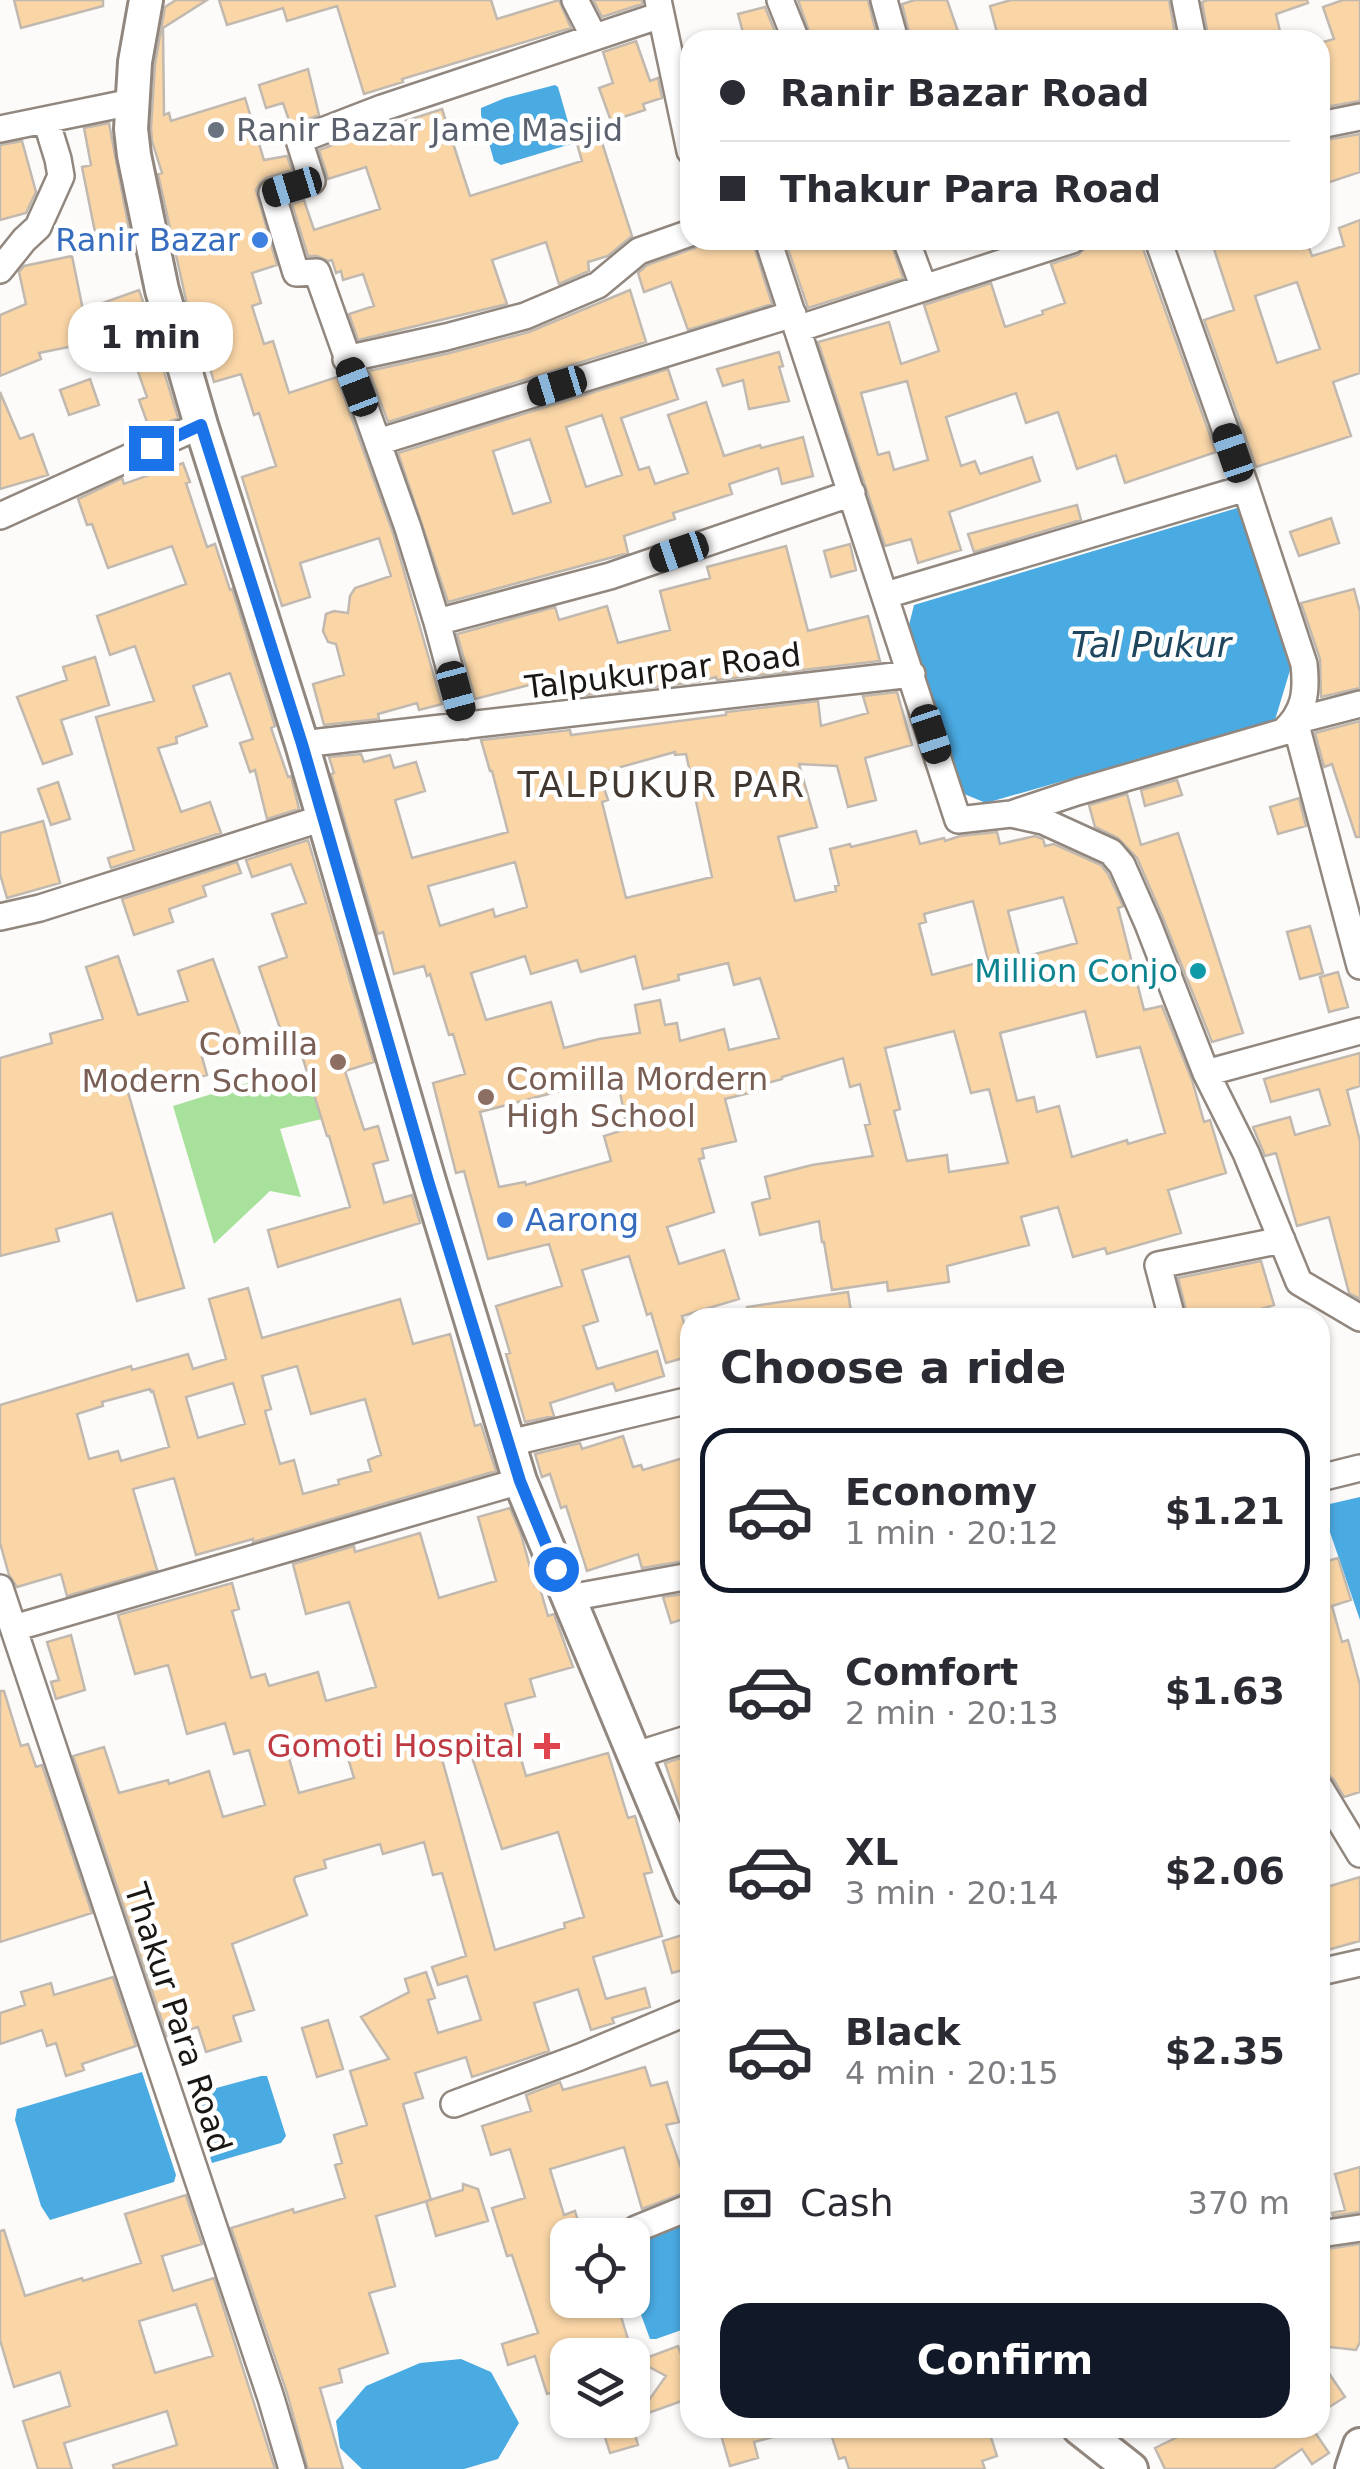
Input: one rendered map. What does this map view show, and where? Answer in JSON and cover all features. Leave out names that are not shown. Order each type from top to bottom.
[{"type":"main road","points":[[146,0],[135,62],[131,129],[162,290],[302,744],[428,1181],[520,1481],[680,1866]]},
{"type":"main road","points":[[1092,2438],[1131,2469]]},
{"type":"main road","points":[[1352,2469],[1360,2445]]},
{"type":"street","points":[[575,0],[594,37]]},
{"type":"street","points":[[780,0],[792,30]]},
{"type":"street","points":[[884,0],[893,30]]},
{"type":"street","points":[[1184,0],[1191,30]]},
{"type":"street","points":[[465,726],[437,622],[317,272],[296,272],[272,193],[312,181],[299,140],[594,37],[659,7],[680,105]]},
{"type":"street","points":[[0,129],[132,102]]},
{"type":"street","points":[[1330,123],[1360,117]]},
{"type":"street","points":[[0,270],[38,227],[60,176],[46,120]]},
{"type":"street","points":[[346,359],[525,316],[598,285],[639,251],[680,237]]},
{"type":"street","points":[[771,250],[958,820],[1011,814],[1282,732],[1295,722],[1360,704]]},
{"type":"street","points":[[910,250],[924,288]]},
{"type":"street","points":[[378,442],[924,288],[1041,250]]},
{"type":"street","points":[[1162,250],[1304,664],[1304,700],[1295,722],[1360,966]]},
{"type":"street","points":[[0,516],[201,425]]},
{"type":"street","points":[[886,595],[1246,488]]},
{"type":"street","points":[[437,622],[610,576],[852,493]]},
{"type":"street","name":"Talpukurpar Road","points":[[302,744],[912,674]]},
{"type":"street","points":[[1011,814],[1043,821],[1087,840],[1111,852],[1122,865],[1206,1073],[1246,1152],[1300,1282],[1360,1318]]},
{"type":"street","points":[[0,917],[40,908],[322,818]]},
{"type":"street","points":[[1206,1073],[1360,1031]]},
{"type":"street","points":[[1169,1308],[1158,1265],[1282,1240]]},
{"type":"street","points":[[509,1442],[680,1402]]},
{"type":"street","points":[[1330,1476],[1360,1468]]},
{"type":"street","points":[[5,1606],[520,1481]]},
{"type":"street","points":[[568,1598],[680,1578]]},
{"type":"street","name":"Thakur Para Road","points":[[5,1606],[292,2469]]},
{"type":"street","points":[[633,1756],[680,1741]]},
{"type":"street","points":[[1330,1804],[1360,1854]]},
{"type":"street","points":[[1330,1970],[1360,1963]]},
{"type":"street","points":[[454,2104],[680,2015]]},
{"type":"street","points":[[650,2223],[680,2211]]},
{"type":"street","points":[[1330,2232],[1360,2228]]},
{"type":"green space","points":[[276,1074],[293,1096],[318,1096],[322,1119],[280,1129],[301,1197],[270,1191],[214,1244],[173,1106]]},
{"type":"water","points":[[555,85],[572,136],[571,144],[501,165],[494,161],[481,108]]},
{"type":"water","name":"Tal Pukur","points":[[1247,505],[1291,667],[1275,720],[986,803],[957,791],[909,625],[914,605]]},
{"type":"water","points":[[1360,1497],[1360,1620],[1330,1532],[1330,1504]]},
{"type":"water","points":[[142,2072],[176,2175],[174,2182],[50,2220],[41,2206],[15,2120],[17,2109]]},
{"type":"water","points":[[267,2076],[286,2136],[281,2143],[212,2163],[198,2119],[198,2096]]},
{"type":"water","points":[[680,2221],[680,2331],[650,2338],[642,2318],[650,2318],[650,2234]]},
{"type":"water","points":[[461,2359],[491,2372],[519,2423],[498,2459],[464,2469],[362,2469],[340,2448],[336,2421],[366,2386],[420,2363]]},
{"type":"building","points":[[14,0],[103,0],[103,6],[21,28]]},
{"type":"building","points":[[176,0],[207,0],[163,28],[164,115],[169,113],[171,121],[245,98],[264,160],[287,156],[292,170],[266,178],[256,190],[277,265],[252,273],[261,303],[252,306],[264,344],[273,341],[289,393],[337,377],[393,533],[442,704],[419,710],[417,703],[378,714],[379,719],[324,725],[313,684],[344,675],[336,644],[328,642],[323,631],[326,614],[348,613],[355,588],[391,576],[379,538],[300,563],[310,597],[282,606],[242,477],[276,466],[241,374],[214,382],[202,339],[212,336],[207,320],[196,322],[192,308],[188,309],[158,174],[162,173],[152,141],[155,64],[165,7]]},
{"type":"building","points":[[219,0],[491,0],[497,19],[559,0],[571,28],[364,94],[337,6],[287,21],[283,8],[227,25]]},
{"type":"building","points":[[593,0],[642,0],[642,4],[602,17]]},
{"type":"building","points":[[798,0],[868,0],[876,30],[808,30]]},
{"type":"building","points":[[947,0],[958,30],[908,30],[902,4]]},
{"type":"building","points":[[1011,0],[1169,0],[1174,30],[996,30],[990,6]]},
{"type":"building","points":[[1343,0],[1360,0],[1360,101],[1330,106],[1330,40],[1334,39],[1323,7]]},
{"type":"building","points":[[1202,2],[1308,3],[1276,14],[1280,30],[1207,30]]},
{"type":"building","points":[[765,7],[774,30],[742,30],[738,14]]},
{"type":"building","points":[[636,41],[650,81],[658,78],[662,98],[643,104],[645,110],[611,121],[599,88],[613,83],[603,52]]},
{"type":"building","points":[[308,69],[319,115],[291,126],[283,103],[266,108],[259,85]]},
{"type":"building","points":[[442,109],[470,196],[582,161],[575,137],[598,130],[632,236],[608,256],[588,262],[589,271],[559,284],[546,242],[492,260],[507,304],[358,340],[349,314],[374,306],[363,274],[343,280],[332,260],[308,256],[292,204],[304,200],[314,230],[380,209],[366,167],[328,179],[319,150]]},
{"type":"building","points":[[109,123],[132,245],[99,252],[82,167],[91,165],[84,128]]},
{"type":"building","points":[[1360,134],[1360,172],[1330,182],[1330,139]]},
{"type":"building","points":[[22,141],[36,192],[26,213],[0,220],[0,145]]},
{"type":"building","points":[[1360,220],[1360,373],[1333,382],[1351,436],[1256,467],[1204,320],[1234,310],[1214,250],[1310,250],[1312,256],[1344,246],[1339,228]],"holes":[[[1297,282],[1320,349],[1277,363],[1255,296]]]},
{"type":"building","points":[[689,250],[755,250],[772,304],[688,330],[671,282],[644,292],[638,273],[647,265]]},
{"type":"building","points":[[788,250],[893,250],[903,278],[808,308]]},
{"type":"building","points":[[1083,250],[1144,250],[1216,452],[1125,483],[1116,455],[1077,469],[1058,412],[1026,423],[1016,393],[946,417],[961,466],[975,461],[980,474],[1032,457],[1040,481],[949,512],[961,550],[918,563],[911,539],[885,546],[818,342],[889,322],[901,364],[939,351],[924,305],[991,283],[1005,327],[1065,303],[1051,264]],"holes":[[[907,381],[928,460],[894,470],[889,452],[878,455],[861,393]]]},
{"type":"building","points":[[72,256],[83,310],[139,290],[151,331],[126,336],[123,327],[87,339],[88,343],[39,353],[41,359],[0,376],[0,315],[26,304],[19,272],[24,266]]},
{"type":"building","points":[[630,290],[646,342],[388,422],[369,371],[529,332]]},
{"type":"building","points":[[779,352],[789,401],[749,409],[743,380],[723,386],[717,369]]},
{"type":"building","points":[[159,355],[178,418],[150,430],[139,400],[147,397],[135,363]]},
{"type":"building","points":[[668,369],[678,399],[621,418],[639,470],[649,467],[655,484],[688,473],[668,415],[706,402],[724,456],[803,437],[813,476],[782,484],[778,468],[729,484],[732,494],[673,513],[675,519],[624,536],[628,553],[448,602],[398,453]],"holes":[[[602,415],[622,475],[586,487],[566,427]],[[530,439],[551,502],[513,514],[493,451]]]},
{"type":"building","points":[[90,379],[99,405],[69,415],[60,390]]},
{"type":"building","points":[[0,392],[20,439],[33,434],[48,475],[0,489]]},
{"type":"building","points":[[183,463],[207,547],[215,544],[232,589],[275,726],[271,728],[288,777],[291,776],[299,809],[267,819],[255,770],[250,772],[240,743],[253,739],[230,673],[193,686],[207,726],[176,737],[177,743],[158,748],[181,812],[210,802],[221,833],[111,868],[108,858],[134,850],[96,717],[154,701],[135,646],[110,655],[97,616],[186,584],[172,546],[108,568],[78,499],[122,478],[124,484]]},
{"type":"building","points":[[1077,505],[1081,520],[974,552],[968,534]]},
{"type":"building","points":[[1331,518],[1339,543],[1299,556],[1290,532]]},
{"type":"building","points":[[850,544],[856,570],[831,577],[824,551]]},
{"type":"building","points":[[786,546],[808,631],[868,616],[880,661],[586,695],[579,673],[475,699],[457,634],[555,607],[559,620],[607,606],[618,643],[670,630],[660,591],[710,578],[707,567]]},
{"type":"building","points":[[1354,589],[1360,612],[1360,688],[1321,697],[1320,659],[1301,603]]},
{"type":"building","points":[[95,657],[109,705],[61,720],[72,754],[43,764],[17,697],[67,680],[63,667]]},
{"type":"building","points":[[897,692],[912,745],[865,758],[876,800],[848,807],[837,766],[799,764],[817,827],[778,837],[795,901],[836,891],[835,886],[839,885],[830,849],[916,831],[920,844],[997,832],[1000,844],[1035,836],[1043,839],[1045,846],[1054,844],[1101,865],[1123,906],[1118,908],[1144,1010],[1162,1006],[1192,1080],[1204,1122],[1210,1120],[1226,1173],[1168,1190],[1181,1233],[1107,1254],[1105,1248],[1073,1257],[1058,1207],[1021,1217],[1029,1245],[947,1266],[949,1282],[888,1291],[887,1282],[832,1290],[819,1221],[760,1235],[752,1203],[770,1198],[765,1177],[873,1156],[865,1125],[870,1124],[860,1084],[850,1087],[843,1058],[782,1077],[760,1085],[761,1090],[725,1099],[736,1141],[702,1149],[704,1158],[699,1159],[714,1212],[667,1227],[679,1264],[724,1250],[739,1299],[709,1308],[680,1308],[680,1359],[666,1363],[629,1256],[582,1270],[598,1321],[583,1326],[597,1369],[657,1351],[664,1376],[616,1391],[613,1383],[550,1403],[554,1416],[525,1422],[496,1306],[562,1286],[549,1244],[488,1259],[464,1171],[456,1173],[433,1083],[465,1074],[453,1034],[449,1035],[424,966],[394,974],[383,932],[378,934],[329,757],[361,754],[364,762],[390,755],[394,768],[416,762],[425,791],[395,800],[412,858],[508,832],[481,740],[570,730],[571,735],[818,701],[821,726],[868,713],[863,696]],"holes":[[[675,752],[686,754],[712,877],[626,898],[602,802],[608,800],[599,773]],[[515,862],[527,907],[495,917],[493,909],[440,926],[428,886]],[[1063,897],[1077,943],[1020,958],[1008,911]],[[973,901],[988,960],[932,975],[919,924],[926,922],[924,914]],[[525,956],[531,974],[577,960],[581,972],[635,956],[643,989],[679,980],[678,975],[728,963],[734,985],[760,978],[779,1038],[729,1050],[724,1029],[680,1041],[677,1023],[665,1025],[660,1000],[635,1005],[640,1033],[564,1048],[551,1002],[486,1020],[471,973]],[[1085,1011],[1097,1057],[1140,1047],[1165,1133],[1072,1157],[1059,1106],[1037,1112],[1034,1097],[1017,1101],[1000,1033]],[[954,1031],[971,1093],[989,1089],[1008,1163],[949,1172],[947,1155],[907,1161],[894,1111],[900,1109],[885,1048]],[[617,1076],[627,1129],[604,1136],[611,1161],[526,1185],[525,1182],[499,1187],[480,1112]]]},
{"type":"building","points":[[1360,721],[1360,837],[1356,837],[1332,764],[1324,767],[1315,733]]},
{"type":"building","points":[[1177,780],[1182,795],[1145,806],[1141,790]]},
{"type":"building","points":[[58,782],[70,819],[51,825],[38,789]]},
{"type":"building","points":[[1127,794],[1141,845],[1178,833],[1243,1033],[1212,1042],[1137,858],[1118,838],[1095,827],[1089,805]]},
{"type":"building","points":[[1299,798],[1306,826],[1278,834],[1270,807]]},
{"type":"building","points":[[43,821],[60,883],[7,898],[0,874],[0,833]]},
{"type":"building","points":[[308,840],[374,1062],[345,1071],[364,1130],[378,1126],[388,1160],[373,1164],[384,1203],[412,1195],[420,1223],[278,1267],[268,1230],[350,1207],[294,1030],[282,1034],[259,967],[287,957],[272,914],[306,903],[291,864],[252,877],[246,860]]},
{"type":"building","points":[[237,862],[241,873],[203,886],[206,896],[169,909],[173,922],[134,935],[122,899]]},
{"type":"building","points":[[1310,926],[1323,973],[1300,979],[1287,932]]},
{"type":"building","points":[[118,956],[138,1015],[188,1001],[178,971],[213,959],[243,1042],[202,1057],[207,1075],[185,1082],[184,1075],[128,1092],[184,1288],[137,1301],[112,1213],[56,1229],[59,1241],[0,1256],[0,1058],[52,1043],[50,1034],[103,1019],[86,967]]},
{"type":"building","points":[[1338,972],[1348,1007],[1329,1012],[1320,977]]},
{"type":"building","points":[[1360,1053],[1360,1086],[1347,1090],[1360,1141],[1360,1299],[1349,1293],[1329,1217],[1297,1226],[1276,1153],[1265,1156],[1253,1127],[1290,1117],[1295,1135],[1330,1125],[1319,1089],[1271,1102],[1264,1079]]},
{"type":"building","points":[[1261,1261],[1274,1305],[1186,1308],[1178,1278]]},
{"type":"building","points":[[248,1288],[262,1338],[400,1299],[413,1344],[450,1334],[475,1426],[481,1424],[496,1471],[196,1555],[174,1478],[133,1489],[157,1570],[67,1596],[61,1574],[17,1587],[9,1575],[0,1543],[0,1405],[131,1366],[132,1370],[188,1354],[193,1369],[226,1359],[209,1299]],"holes":[[[297,1366],[311,1414],[365,1399],[381,1455],[368,1460],[371,1471],[303,1494],[294,1460],[280,1464],[265,1411],[271,1409],[262,1376]],[[233,1383],[245,1424],[198,1438],[186,1397]],[[153,1391],[169,1447],[121,1461],[118,1451],[89,1459],[77,1414],[103,1406],[102,1402]]]},
{"type":"building","points":[[848,1292],[850,1308],[747,1308]]},
{"type":"building","points":[[623,1436],[633,1467],[641,1465],[643,1470],[680,1459],[680,1562],[642,1568],[638,1554],[587,1571],[566,1506],[561,1508],[550,1474],[542,1477],[535,1454],[580,1443],[582,1449]]},
{"type":"building","points":[[510,1508],[535,1586],[539,1585],[548,1616],[554,1614],[573,1667],[530,1679],[535,1696],[505,1704],[526,1776],[608,1753],[628,1818],[635,1816],[652,1872],[644,1874],[662,1936],[593,1957],[606,1999],[645,1988],[650,2007],[612,2018],[614,2023],[591,2030],[578,1989],[534,2003],[549,2051],[472,2077],[466,2057],[415,2073],[423,2098],[403,2104],[431,2200],[376,2216],[395,2286],[369,2293],[388,2353],[339,2369],[342,2382],[320,2388],[343,2469],[308,2469],[287,2393],[231,2228],[345,2198],[335,2165],[342,2163],[334,2135],[367,2125],[350,2071],[389,2059],[361,2017],[409,1992],[405,1979],[426,1972],[435,1998],[428,2000],[438,2033],[481,2020],[467,1976],[438,1985],[432,1967],[466,1956],[442,1873],[433,1875],[424,1842],[383,1854],[380,1844],[324,1860],[326,1868],[295,1877],[307,1915],[232,1944],[254,2010],[233,2016],[241,2041],[206,2052],[198,2027],[167,2036],[73,1756],[104,1747],[119,1793],[168,1780],[169,1784],[209,1771],[223,1817],[265,1805],[249,1750],[234,1754],[225,1723],[187,1734],[168,1665],[135,1674],[118,1615],[232,1583],[239,1609],[232,1611],[251,1678],[265,1674],[269,1686],[318,1672],[326,1701],[376,1687],[349,1602],[306,1614],[293,1564],[354,1546],[355,1552],[420,1533],[439,1598],[496,1581],[478,1517]],"holes":[[[343,1742],[354,1778],[299,1793],[289,1758]],[[470,1751],[502,1849],[558,1832],[584,1917],[564,1923],[565,1928],[495,1950],[442,1759]]]},
{"type":"building","points":[[1338,1558],[1351,1600],[1332,1606],[1342,1642],[1348,1640],[1360,1685],[1360,1792],[1344,1797],[1330,1776],[1330,1560]]},
{"type":"building","points":[[680,1594],[680,1620],[671,1623],[663,1597]]},
{"type":"building","points":[[71,1635],[85,1690],[56,1699],[51,1682],[59,1680],[47,1642]]},
{"type":"building","points":[[0,1691],[4,1691],[21,1746],[28,1744],[36,1767],[42,1765],[92,1913],[0,1942]]},
{"type":"building","points":[[680,1758],[680,1807],[665,1763]]},
{"type":"building","points":[[1360,1877],[1360,1941],[1330,1949],[1330,1886]]},
{"type":"building","points":[[680,1936],[680,1971],[672,1973],[663,1941]]},
{"type":"building","points":[[113,1977],[136,2046],[82,2064],[84,2070],[66,2076],[56,2043],[47,2046],[42,2030],[0,2044],[0,2013],[25,2005],[21,1992],[51,1983],[54,1995]]},
{"type":"building","points":[[328,2020],[343,2069],[317,2077],[302,2028]]},
{"type":"building","points":[[645,2067],[651,2086],[667,2082],[679,2122],[666,2125],[680,2165],[680,2194],[642,2209],[624,2147],[550,2169],[564,2215],[575,2211],[577,2218],[550,2218],[550,2318],[621,2318],[628,2338],[550,2338],[547,2394],[535,2356],[508,2365],[502,2344],[538,2333],[492,2208],[525,2198],[510,2149],[491,2155],[482,2126],[531,2111],[526,2095],[560,2082],[563,2090]]},
{"type":"building","points":[[1360,2167],[1360,2212],[1333,2216],[1332,2213],[1345,2210],[1335,2174]]},
{"type":"building","points":[[463,2184],[478,2189],[488,2221],[436,2236],[426,2201],[463,2190]]},
{"type":"building","points":[[186,2195],[202,2244],[162,2256],[173,2291],[214,2278],[275,2469],[114,2469],[113,2465],[177,2445],[167,2411],[64,2443],[72,2469],[38,2469],[23,2421],[70,2406],[60,2372],[14,2387],[0,2340],[0,2231],[4,2230],[25,2296],[141,2263],[125,2214]],"holes":[[[196,2304],[213,2356],[155,2373],[139,2321]]]},
{"type":"building","points":[[1360,2244],[1360,2342],[1356,2350],[1330,2347],[1330,2248]]},
{"type":"building","points":[[678,2346],[680,2402],[650,2412],[650,2399],[666,2376],[650,2367],[650,2356]]},
{"type":"building","points":[[1330,2375],[1345,2397],[1330,2407]]},
{"type":"building","points":[[605,2438],[636,2438],[638,2445],[610,2453]]},
{"type":"building","points":[[722,2438],[769,2438],[754,2442],[758,2458],[730,2466]]},
{"type":"building","points":[[832,2438],[991,2438],[997,2456],[982,2461],[985,2469],[849,2469],[845,2457],[839,2459]]},
{"type":"building","points":[[1176,2438],[1319,2438],[1329,2453],[1312,2464],[1302,2449],[1273,2469],[1165,2469],[1155,2448]]},
{"type":"place","name":"Ranir Bazar Jame Masjid","points":[[216,130]]},
{"type":"place","name":"Ranir Bazar","points":[[260,240]]},
{"type":"place","name":"Million Conjo","points":[[1198,971]]},
{"type":"place","name":"Comilla Modern School","points":[[338,1062]]},
{"type":"place","name":"Comilla Mordern High School","points":[[486,1097]]},
{"type":"place","name":"Aarong","points":[[505,1220]]},
{"type":"place","name":"Gomoti Hospital","points":[[547,1746]]},
{"type":"district","name":"TALPUKUR PAR","points":[[662,785]]},
{"type":"route","points":[[151,448],[201,425],[302,744],[428,1181],[520,1481],[556,1569]]}]
